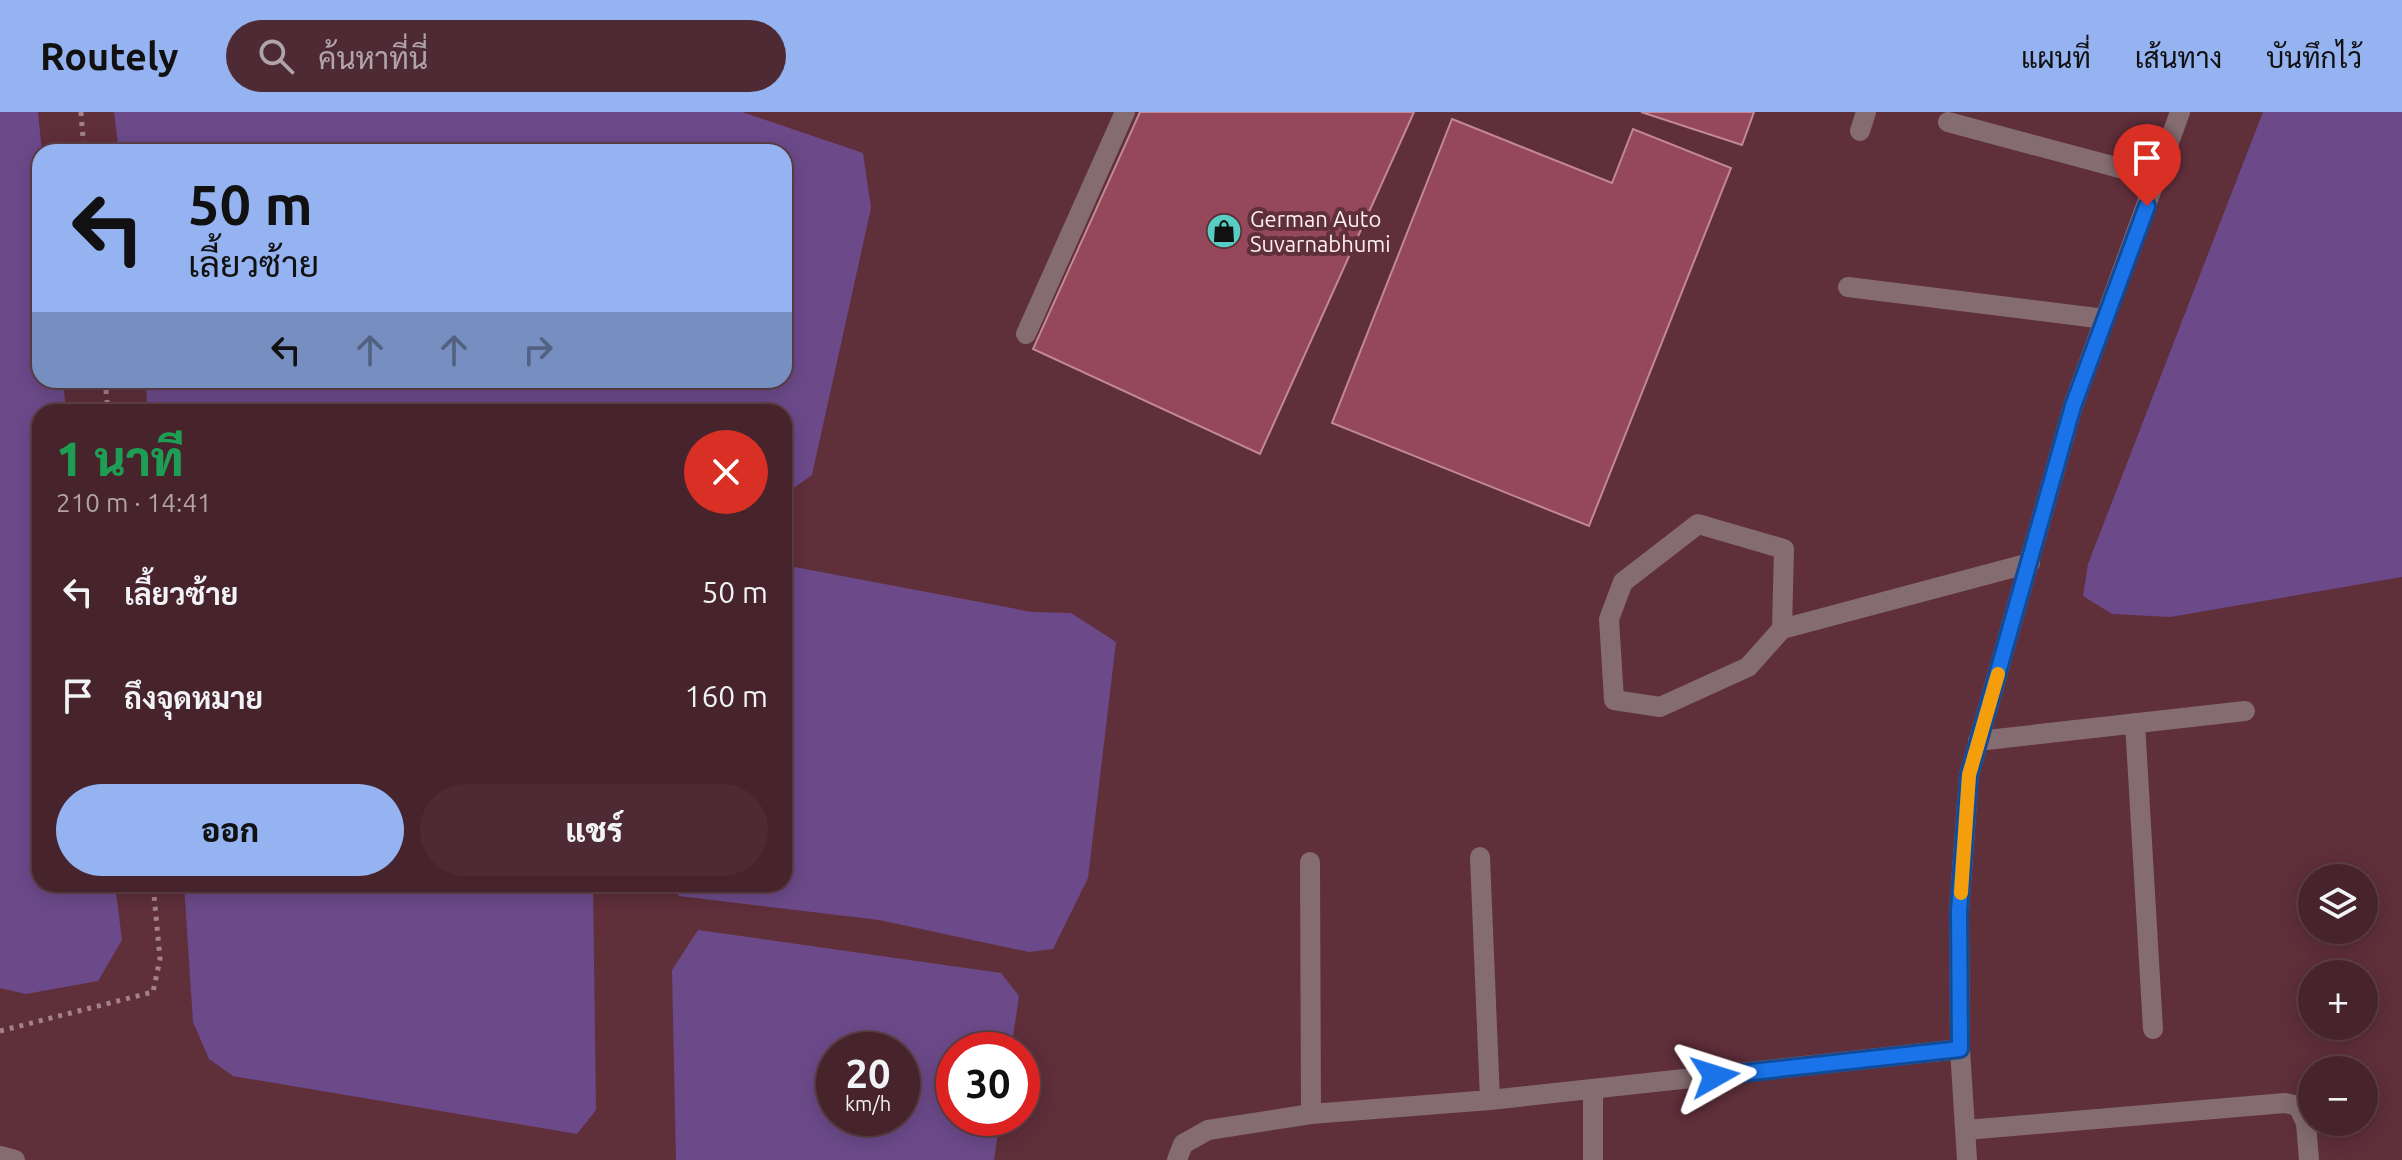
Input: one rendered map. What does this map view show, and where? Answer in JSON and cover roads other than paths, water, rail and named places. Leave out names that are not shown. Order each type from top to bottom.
[{"type":"street","points":[[1026,334],[1125,112]]},
{"type":"street","points":[[1967,1160],[1960,1049],[1959,911],[1969,775],[2073,406],[2180,112]]},
{"type":"street","points":[[1948,122],[2157,178]]},
{"type":"street","points":[[1848,287],[2105,319]]},
{"type":"street","points":[[1782,629],[1784,549],[1698,524],[1623,582],[1609,619],[1614,700],[1660,707],[1748,667],[1782,629],[2030,563]]},
{"type":"street","points":[[1978,741],[2245,711]]},
{"type":"street","points":[[2135,723],[2153,1029]]},
{"type":"street","points":[[1480,857],[1490,1100]]},
{"type":"street","points":[[1310,862],[1311,1114]]},
{"type":"street","points":[[1177,1160],[1183,1144],[1208,1130],[1311,1114],[1490,1100],[1960,1049]]},
{"type":"street","points":[[1593,1089],[1593,1160]]},
{"type":"street","points":[[1966,1130],[2285,1103],[2298,1106],[2306,1123],[2309,1160]]},
{"type":"street","points":[[0,1156],[15,1160]]},
{"type":"place","name":"German Auto Suvarnabhumi","points":[[1224,231]]}]
